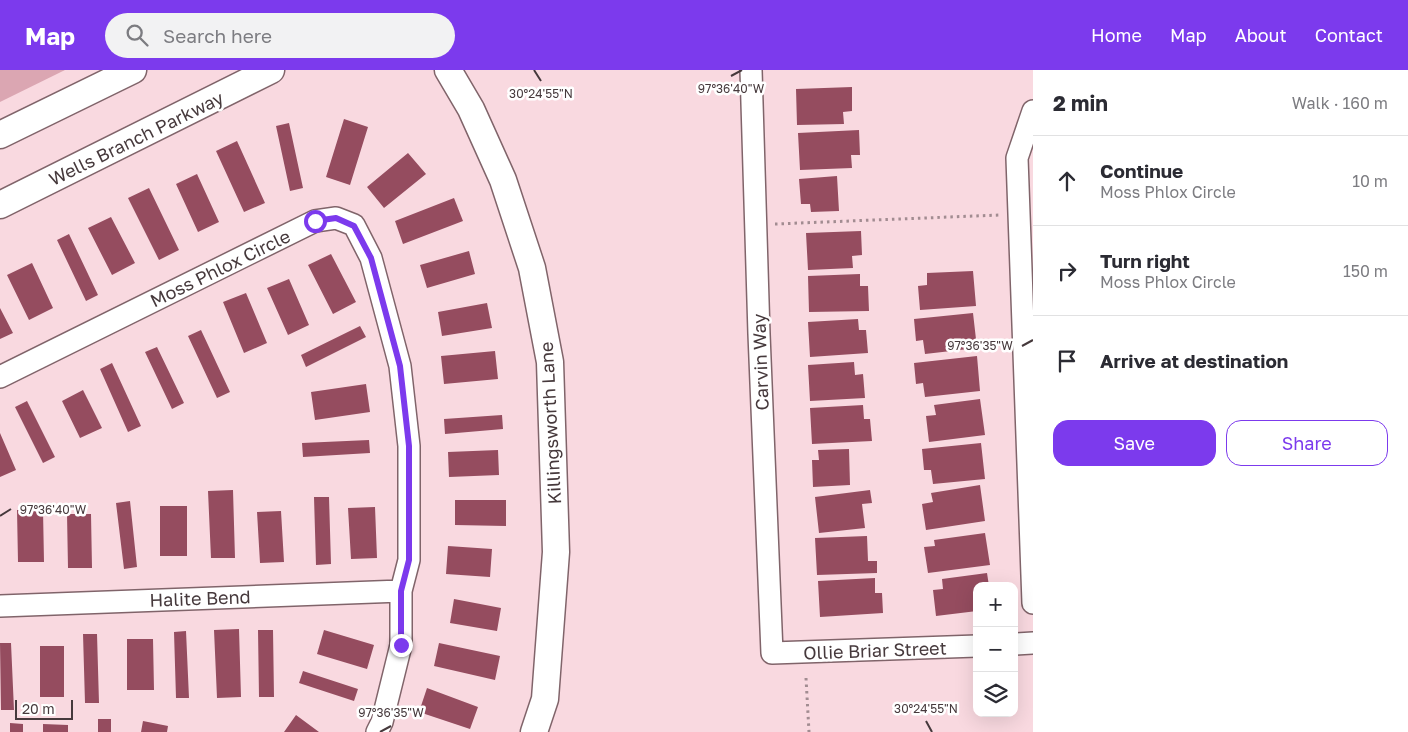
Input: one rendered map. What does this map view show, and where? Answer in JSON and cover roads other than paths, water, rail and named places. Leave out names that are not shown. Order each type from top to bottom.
[{"type":"street","points":[[0,135],[132,70]]},
{"type":"street","name":"Wells Branch Parkway","points":[[0,205],[271,70]]},
{"type":"street","name":"Killingsworth Lane","points":[[448,70],[471,108],[502,180],[532,268],[550,362],[556,552],[545,699],[534,732]]},
{"type":"street","name":"Carvin Way","points":[[751,70],[758,334],[772,653]]},
{"type":"street","points":[[1033,111],[1017,158],[1033,603]]},
{"type":"street","name":"Moss Phlox Circle","points":[[0,376],[315,221],[336,218],[354,226],[371,258],[400,366],[409,446],[409,560],[401,591],[401,645],[382,722],[377,732]]},
{"type":"street","name":"Halite Bend","points":[[0,606],[401,591]]},
{"type":"street","points":[[1018,644],[1033,643]]},
{"type":"street","name":"Ollie Briar Street","points":[[772,653],[973,646]]}]
